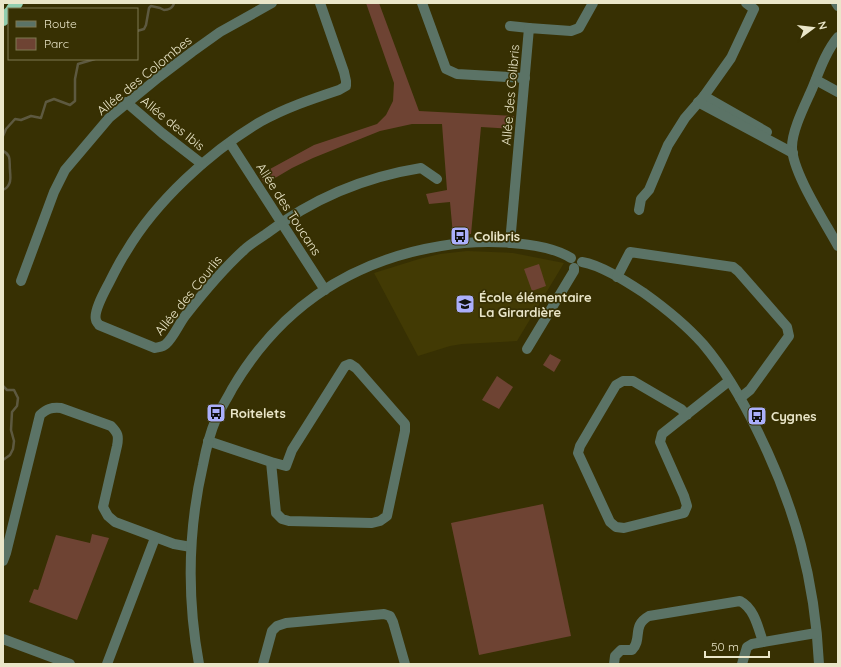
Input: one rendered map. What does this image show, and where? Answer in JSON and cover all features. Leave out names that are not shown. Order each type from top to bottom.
[{"type":"street","name":"Allée des Colombes","points":[[22,281],[54,192],[65,170],[104,123],[126,102],[197,48],[220,32],[272,3]]},
{"type":"street","name":"Allée des Courlis","points":[[281,222],[245,249],[220,273],[179,324],[167,343],[162,347],[155,348],[99,325],[95,319],[96,311],[104,292],[127,251],[160,207],[202,164],[261,122],[294,106],[339,90],[346,86],[344,72],[320,3]]},
{"type":"street","points":[[422,3],[446,69],[457,74],[525,78]]},
{"type":"street","name":"Allée des Colibris","points":[[510,243],[529,28],[570,31],[579,28],[593,3]]},
{"type":"street","points":[[639,210],[642,199],[649,190],[668,145],[685,118],[731,58],[754,9],[746,3]]},
{"type":"street","points":[[510,26],[529,28]]},
{"type":"street","points":[[838,37],[827,56],[797,124],[792,150],[804,185],[838,246]]},
{"type":"street","points":[[816,80],[838,92]]},
{"type":"street","points":[[701,99],[792,150]]},
{"type":"street","name":"Allée des Ibis","points":[[126,102],[162,133],[202,164]]},
{"type":"street","name":"Allée des Toucans","points":[[230,143],[325,290]]},
{"type":"street","points":[[281,222],[299,210],[331,194],[398,171],[421,168],[437,179]]},
{"type":"street","points":[[199,664],[191,595],[191,547],[196,501],[208,441],[217,417],[244,369],[275,330],[296,311],[325,290],[354,273],[383,260],[415,250],[450,244],[510,243],[560,253],[576,263],[588,263],[617,277],[659,304],[684,325],[702,344],[740,398],[764,445],[794,516],[813,600],[819,664]]},
{"type":"street","points":[[617,277],[630,252],[733,267],[738,271],[787,327],[789,336],[750,390],[740,398]]},
{"type":"street","points":[[527,349],[576,263]]},
{"type":"street","points":[[208,441],[286,466],[292,450],[332,385],[345,366],[350,364],[356,368],[405,424],[405,431],[387,516],[380,521],[372,523],[290,521],[282,519],[276,513],[271,462]]},
{"type":"street","points":[[687,415],[681,408],[633,381],[623,381],[616,385],[580,446],[578,453],[610,522],[616,527],[624,528],[684,513],[687,506],[660,442],[662,434],[687,415],[729,382]]},
{"type":"street","points":[[3,561],[40,415],[46,409],[54,407],[61,408],[111,426],[117,432],[118,446],[103,507],[108,516],[115,522],[155,538],[174,544],[191,547]]},
{"type":"street","points":[[106,664],[155,538]]},
{"type":"street","points":[[614,664],[615,656],[621,650],[632,650],[636,646],[639,625],[642,620],[649,616],[740,602],[747,605],[750,609],[763,642]]},
{"type":"street","points":[[264,664],[272,631],[277,626],[286,623],[384,614],[390,616],[393,622],[405,664]]},
{"type":"street","points":[[742,664],[747,647],[752,644],[816,633]]},
{"type":"street","points":[[3,639],[70,664]]},
{"type":"shaded area","name":"École élémentaire La Girardière","points":[[467,251],[513,253],[564,263],[517,341],[462,344],[450,346],[418,356],[374,273],[440,254]]},
{"type":"green space","points":[[366,3],[379,3],[419,111],[514,116],[513,129],[481,127],[471,234],[453,235],[450,202],[429,204],[426,194],[447,190],[442,124],[412,124],[380,131],[313,158],[292,168],[265,184],[259,175],[314,145],[377,124],[386,115],[393,101],[394,83]]},
{"type":"green space","points":[[539,264],[546,286],[532,291],[524,269]]},
{"type":"green space","points":[[550,354],[561,360],[554,372],[543,365]]},
{"type":"green space","points":[[497,376],[513,387],[499,409],[482,400]]},
{"type":"green space","points":[[543,504],[571,636],[479,655],[451,523]]},
{"type":"green space","points":[[92,534],[109,538],[77,620],[29,602],[34,589],[38,590],[56,535],[90,543]]},
{"type":"waterway","points":[[138,31],[144,29],[149,8],[151,6],[166,10],[169,9],[174,3]]},
{"type":"waterway","points":[[3,136],[6,129],[15,119],[21,120],[31,116],[41,118],[46,102],[54,99],[70,105],[75,101],[75,79],[78,64],[92,60]]},
{"type":"waterway","points":[[3,151],[8,155],[10,162],[10,182],[8,187],[3,190]]},
{"type":"waterway","points":[[3,386],[7,390],[14,390],[18,398],[17,406],[12,412],[11,430],[14,441],[13,449],[10,455],[3,460]]},
{"type":"place","name":"Colibris","points":[[460,236]]},
{"type":"place","name":"École élémentaire La Girardière","points":[[465,304]]},
{"type":"place","name":"Roitelets","points":[[216,413]]},
{"type":"place","name":"Cygnes","points":[[757,416]]}]
